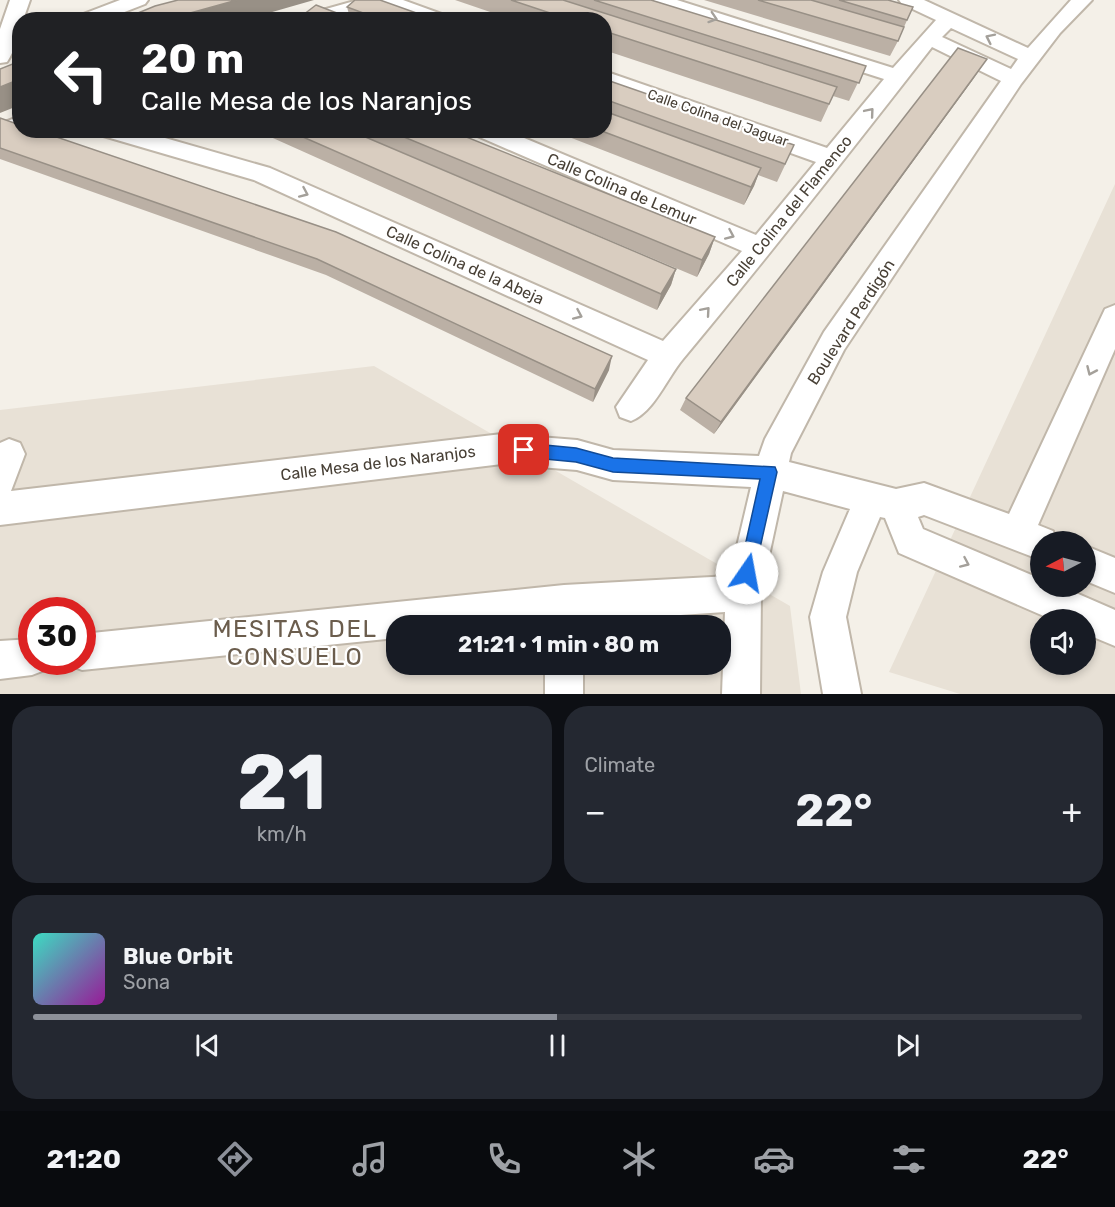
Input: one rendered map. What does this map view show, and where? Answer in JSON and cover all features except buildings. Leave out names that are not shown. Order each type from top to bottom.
[{"type":"street","points":[[106,12],[138,0]]},
{"type":"street","points":[[336,12],[379,0]]},
{"type":"street","points":[[385,0],[418,12]]},
{"type":"street","points":[[657,0],[899,77]]},
{"type":"street","points":[[909,0],[950,18],[1022,68]]},
{"type":"street","name":"Boulevard Perdigón","points":[[741,694],[743,593],[769,472],[776,450],[834,342],[1022,68],[1082,0]]},
{"type":"street","name":"Calle Colina del Flamenco","points":[[631,407],[668,356],[760,248],[929,38],[950,18]]},
{"type":"street","points":[[7,50],[12,31]]},
{"type":"street","points":[[929,38],[1022,68]]},
{"type":"street","name":"Calle Colina del Jaguar","points":[[612,81],[831,158]]},
{"type":"street","name":"Calle Colina de la Abeja","points":[[136,138],[262,174]]},
{"type":"street","name":"Calle Colina de la Abeja","points":[[188,138],[262,174],[668,356]]},
{"type":"street","name":"Calle Colina de Lemur","points":[[502,138],[760,248]]},
{"type":"street","points":[[1033,531],[1115,317]]},
{"type":"street","name":"Calle Mesa de los Naranjos","points":[[0,509],[502,449],[576,455],[613,465],[769,472],[884,501]]},
{"type":"street","points":[[884,501],[924,499],[1030,538]]},
{"type":"street","points":[[842,694],[828,617],[840,572],[884,501]]},
{"type":"street","points":[[884,501],[911,541],[1115,628]]},
{"type":"street","points":[[96,651],[564,614],[743,593]]},
{"type":"street","points":[[0,660],[18,658]]},
{"type":"street","points":[[564,675],[564,694]]},
{"type":"shaded area","points":[[1115,184],[1115,694],[960,694],[889,672]]},
{"type":"shaded area","points":[[374,366],[790,606],[801,694],[0,694],[0,410]]},
{"type":"district","name":"MESITAS DEL CONSUELO","points":[[295,643]]},
{"type":"route","points":[[524,450],[576,455],[613,465],[650,465],[681,470],[769,472],[747,573]]}]
